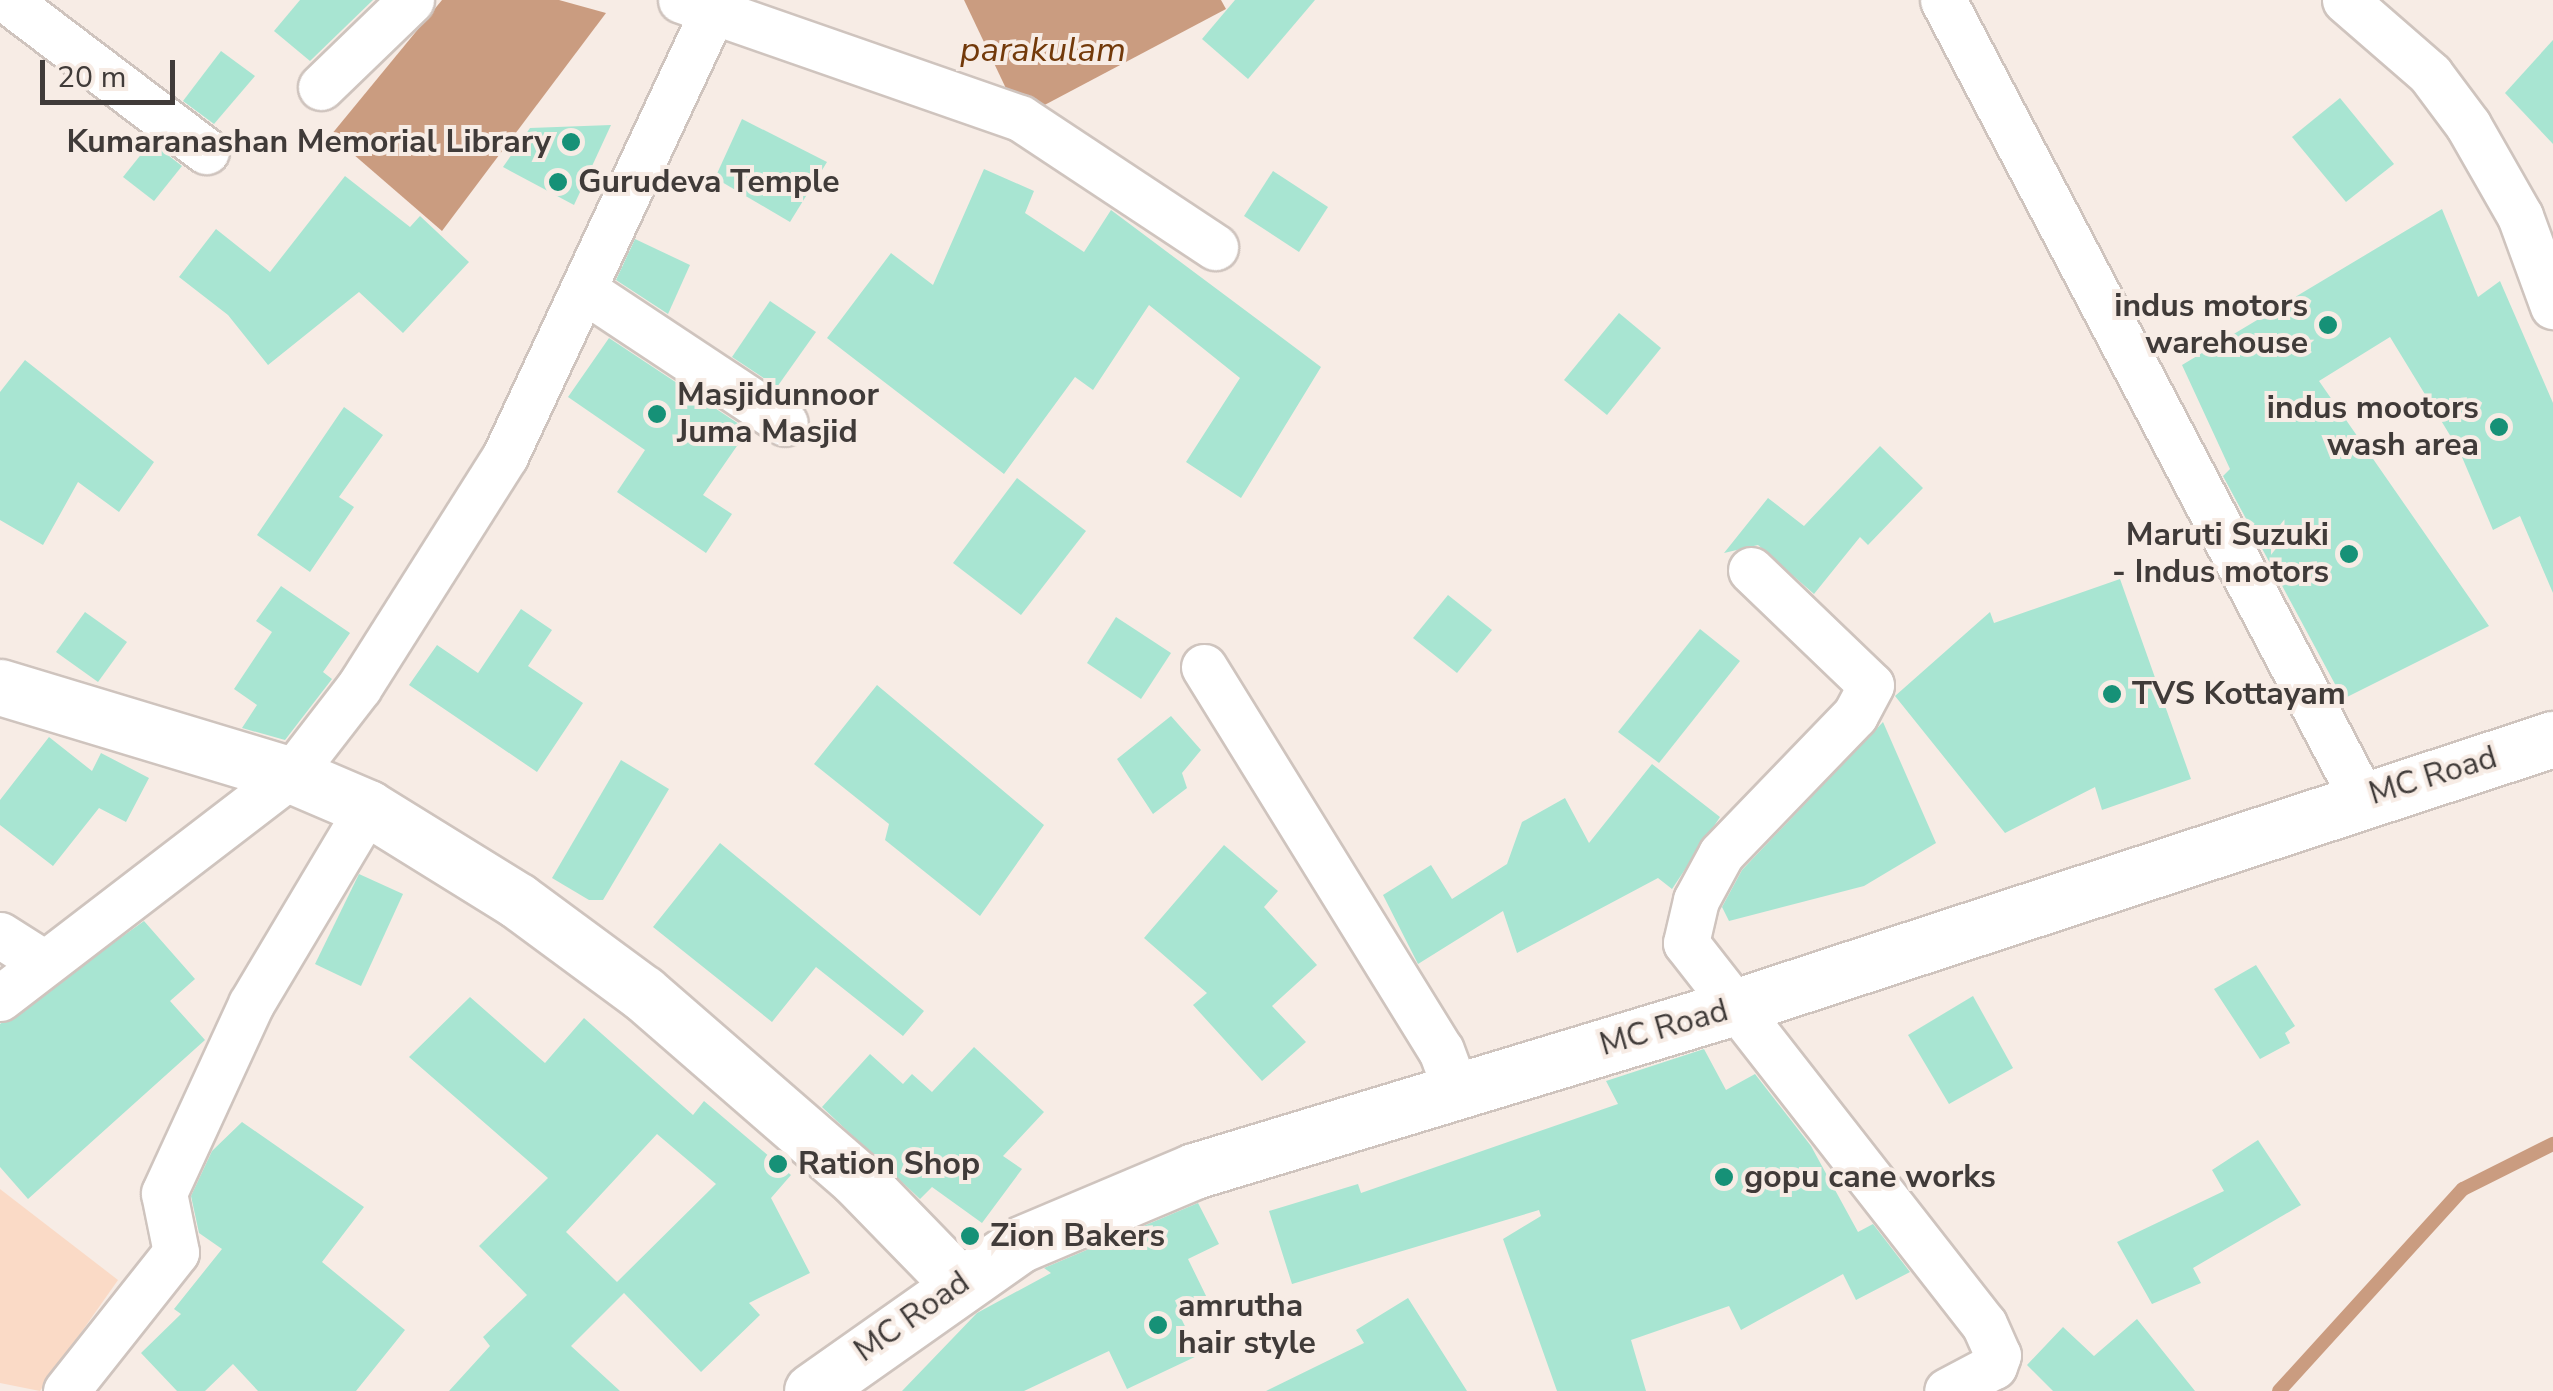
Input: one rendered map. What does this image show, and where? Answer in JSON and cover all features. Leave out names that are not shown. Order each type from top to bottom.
[{"type":"main road","points":[[0,686],[291,775],[368,808],[518,901],[643,993],[856,1178],[957,1282]]},
{"type":"main road","name":"MC Road","points":[[812,1391],[957,1282],[1019,1245],[1194,1171],[1455,1088],[1738,1006],[2362,798],[2553,740]]},
{"type":"street","points":[[7,0],[206,151]]},
{"type":"street","points":[[321,87],[411,0]]},
{"type":"street","points":[[1943,0],[2362,798]]},
{"type":"street","points":[[2345,0],[2430,74],[2468,124],[2520,216],[2553,306]]},
{"type":"street","points":[[0,998],[40,961],[291,775],[464,524],[587,292],[705,3],[1020,118],[1216,247]]},
{"type":"street","points":[[587,292],[785,424]]},
{"type":"street","points":[[1751,570],[1872,685],[1855,716],[1744,826],[1696,900],[1686,943],[1984,1324],[1998,1355],[1994,1366],[1947,1391]]},
{"type":"street","points":[[1204,667],[1441,1050],[1455,1088]]},
{"type":"street","points":[[66,1391],[176,1252],[164,1193],[252,1004],[368,808]]},
{"type":"street","points":[[0,935],[40,961]]},
{"type":"shaded area","points":[[0,1189],[118,1280],[40,1391],[0,1383]]},
{"type":"water","points":[[442,0],[559,0],[606,13],[442,231],[331,135]]},
{"type":"water","name":"parakulam","points":[[964,0],[1221,0],[1226,9],[1020,118]]},
{"type":"building","points":[[300,0],[373,0],[310,61],[274,31]]},
{"type":"building","points":[[1235,0],[1315,0],[1248,79],[1202,39]]},
{"type":"building","points":[[2553,40],[2553,144],[2505,93]]},
{"type":"building","points":[[221,51],[255,76],[214,124],[183,101]]},
{"type":"building","points":[[2340,98],[2394,164],[2346,202],[2292,137]]},
{"type":"building","points":[[742,119],[827,162],[790,222],[715,178]]},
{"type":"building","name":"Gurudeva Temple","points":[[611,125],[574,205],[503,167],[530,128]]},
{"type":"building","points":[[151,142],[182,166],[154,201],[123,177]]},
{"type":"building","points":[[984,169],[1034,191],[1025,213],[1084,252],[1111,210],[1321,367],[1241,498],[1186,462],[1240,378],[1149,305],[1093,390],[1075,377],[1004,474],[827,338],[891,253],[933,285]]},
{"type":"building","points":[[1273,171],[1328,207],[1299,252],[1244,216]]},
{"type":"building","points":[[345,176],[410,227],[420,216],[469,262],[403,333],[359,292],[268,365],[228,315],[179,277],[216,229],[270,272]]},
{"type":"building","points":[[2442,209],[2478,297],[2500,281],[2553,403],[2553,593],[2520,516],[2493,530],[2459,450],[2390,337],[2319,381],[2489,626],[2343,699],[2223,476],[2230,469],[2182,365]]},
{"type":"building","points":[[635,239],[690,265],[668,314],[616,280]]},
{"type":"building","points":[[770,301],[816,332],[777,387],[732,357]]},
{"type":"building","points":[[1619,313],[1661,348],[1607,415],[1564,380]]},
{"type":"building","name":"Masjidunnoor Juma Masjid","points":[[609,338],[748,430],[703,495],[732,514],[706,553],[617,492],[645,450],[568,397]]},
{"type":"building","points":[[25,360],[154,462],[119,512],[78,482],[43,545],[0,520],[0,392]]},
{"type":"building","points":[[344,407],[383,435],[339,497],[354,507],[310,572],[257,535]]},
{"type":"building","points":[[1880,446],[1923,488],[1868,545],[1860,537],[1814,594],[1758,545],[1724,553],[1768,498],[1804,526]]},
{"type":"building","points":[[1017,478],[1086,531],[1021,615],[953,563]]},
{"type":"building","points":[[2120,579],[2191,779],[2102,810],[2095,787],[2005,833],[1895,696],[1990,612],[1994,623]]},
{"type":"building","points":[[281,586],[350,633],[323,672],[332,679],[285,740],[242,728],[257,705],[234,689],[272,632],[256,621]]},
{"type":"building","points":[[1448,595],[1492,630],[1457,673],[1413,638]]},
{"type":"building","points":[[521,609],[552,630],[528,666],[583,703],[537,772],[409,685],[437,645],[478,673]]},
{"type":"building","points":[[85,612],[127,642],[98,682],[56,652]]},
{"type":"building","points":[[1116,617],[1171,653],[1141,699],[1087,663]]},
{"type":"building","points":[[1700,629],[1740,661],[1659,763],[1618,732]]},
{"type":"building","points":[[877,685],[1044,825],[980,916],[885,840],[889,824],[814,764]]},
{"type":"building","points":[[1171,716],[1201,750],[1182,773],[1187,788],[1153,814],[1117,759]]},
{"type":"building","points":[[1883,722],[1936,843],[1864,886],[1729,921],[1722,907],[1742,870]]},
{"type":"building","points":[[49,737],[92,771],[101,753],[149,778],[126,822],[99,808],[53,866],[0,825],[0,800]]},
{"type":"building","points":[[621,760],[669,789],[603,900],[589,900],[552,878]]},
{"type":"building","points":[[1652,764],[1720,817],[1672,889],[1658,878],[1517,953],[1503,911],[1418,964],[1383,895],[1431,865],[1452,899],[1507,864],[1522,822],[1565,798],[1589,843]]},
{"type":"building","points":[[720,843],[924,1011],[903,1036],[816,967],[772,1022],[653,927]]},
{"type":"building","points":[[1224,845],[1278,891],[1264,907],[1317,965],[1272,1006],[1306,1042],[1262,1081],[1193,1005],[1207,993],[1144,938]]},
{"type":"building","points":[[359,874],[403,894],[361,986],[315,964]]},
{"type":"building","points":[[144,921],[195,979],[170,1001],[205,1040],[28,1199],[0,1167],[0,1024]]},
{"type":"building","points":[[2256,965],[2295,1026],[2285,1033],[2290,1043],[2260,1059],[2214,989]]},
{"type":"building","points":[[1973,996],[2013,1068],[1949,1104],[1908,1035]]},
{"type":"building","points":[[470,997],[545,1063],[584,1018],[693,1115],[704,1101],[791,1175],[771,1198],[810,1273],[749,1303],[760,1315],[701,1372],[624,1293],[571,1346],[620,1391],[449,1391],[490,1346],[483,1337],[527,1295],[479,1246],[548,1178],[409,1057]],"holes":[[[657,1134],[716,1184],[617,1282],[566,1232]]]},
{"type":"building","points":[[974,1047],[1044,1112],[1003,1156],[1022,1169],[982,1223],[932,1187],[920,1199],[822,1107],[870,1054],[903,1084],[912,1074],[932,1092]]},
{"type":"building","points":[[1704,1049],[1726,1090],[1755,1074],[1811,1146],[1858,1232],[1873,1224],[1910,1272],[1856,1300],[1843,1274],[1741,1330],[1729,1306],[1631,1340],[1646,1391],[1557,1391],[1503,1239],[1541,1216],[1539,1210],[1292,1284],[1269,1211],[1358,1184],[1361,1193],[1618,1104],[1606,1081]]},
{"type":"building","points":[[242,1122],[364,1207],[322,1262],[405,1330],[356,1391],[258,1391],[233,1364],[205,1391],[177,1391],[141,1353],[181,1314],[174,1309],[222,1249],[199,1233],[191,1196],[212,1151]]},
{"type":"building","points":[[2258,1140],[2301,1205],[2193,1268],[2201,1283],[2152,1304],[2117,1242],[2224,1191],[2212,1170]]},
{"type":"building","points":[[1198,1203],[1219,1244],[1188,1259],[1210,1304],[1181,1318],[1199,1355],[1127,1389],[1109,1351],[1024,1391],[902,1391],[977,1313],[1051,1273],[1044,1268]]},
{"type":"building","points":[[1408,1298],[1467,1391],[1266,1391],[1364,1343],[1356,1330]]},
{"type":"building","points":[[2137,1319],[2195,1391],[2053,1391],[2027,1365],[2063,1327],[2094,1356]]},
{"type":"waterway","points":[[2279,1391],[2463,1189],[2553,1144]]},
{"type":"place","name":"Kumaranashan Memorial Library","points":[[571,142]]},
{"type":"place","name":"Gurudeva Temple","points":[[558,182]]},
{"type":"place","name":"indus motors warehouse","points":[[2328,325]]},
{"type":"place","name":"Masjidunnoor Juma Masjid","points":[[657,414]]},
{"type":"place","name":"indus mootors wash area","points":[[2499,427]]},
{"type":"place","name":"Maruti Suzuki - Indus motors","points":[[2349,554]]},
{"type":"place","name":"TVS Kottayam","points":[[2112,694]]},
{"type":"place","name":"Ration Shop","points":[[778,1164]]},
{"type":"place","name":"gopu cane works","points":[[1724,1177]]},
{"type":"place","name":"Zion Bakers","points":[[970,1236]]},
{"type":"place","name":"amrutha hair style","points":[[1158,1325]]}]
